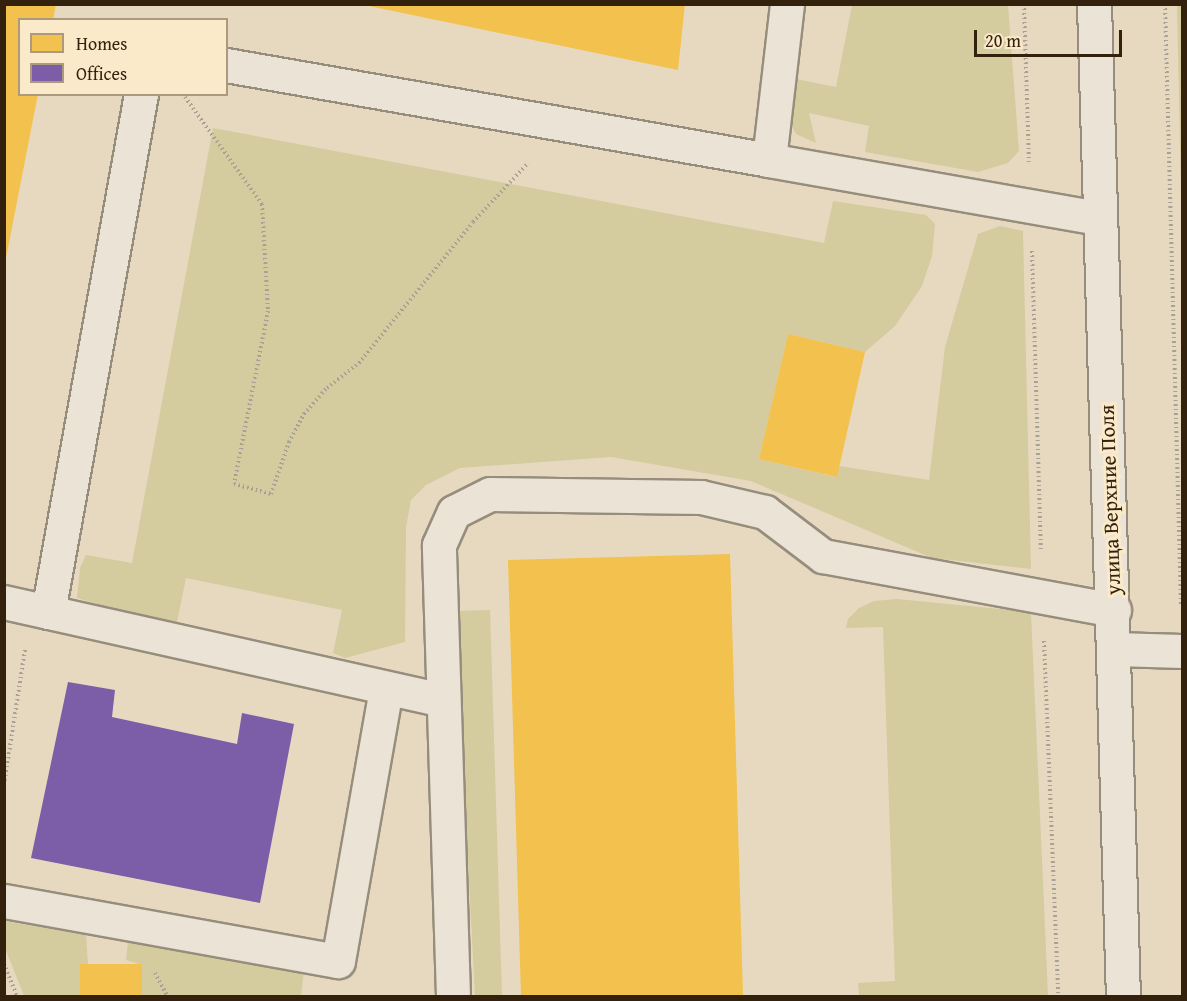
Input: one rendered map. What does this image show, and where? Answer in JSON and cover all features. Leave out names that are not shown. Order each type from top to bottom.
[{"type":"street","points":[[769,160],[787,4]]},
{"type":"street","name":"улица Верхние Поля","points":[[1094,4],[1099,218],[1116,649],[1123,996]]},
{"type":"street","points":[[228,65],[1099,218]]},
{"type":"street","points":[[141,96],[28,607],[443,700]]},
{"type":"street","points":[[453,996],[439,545],[454,512],[490,494],[701,497],[765,512],[824,556],[1114,610]]},
{"type":"street","points":[[1116,649],[1182,651]]},
{"type":"street","points":[[4,901],[338,961],[386,687]]},
{"type":"path","points":[[1024,4],[1030,206]]},
{"type":"path","points":[[1165,4],[1181,609]]},
{"type":"path","points":[[183,96],[262,204],[268,311],[234,484],[271,494],[289,442],[304,414],[327,388],[359,363],[473,222],[564,124]]},
{"type":"path","points":[[4,785],[28,607]]},
{"type":"path","points":[[4,964],[17,996]]},
{"type":"shaded area","points":[[852,5],[1008,5],[1019,151],[1008,163],[978,172],[865,152],[869,126],[809,113],[816,143],[796,134],[788,119],[788,105],[796,79],[836,87]]},
{"type":"shaded area","points":[[1177,5],[1182,5],[1182,243]]},
{"type":"shaded area","points":[[213,128],[824,243],[833,201],[926,215],[935,224],[932,256],[922,286],[895,326],[865,352],[788,334],[759,459],[836,477],[839,466],[929,480],[945,347],[978,234],[1000,226],[1023,231],[1031,569],[932,558],[751,481],[611,457],[460,468],[426,485],[411,500],[406,527],[405,642],[345,658],[333,653],[342,610],[186,578],[177,622],[172,626],[77,598],[80,568],[86,555],[132,563]]},
{"type":"shaded area","points":[[897,599],[1031,612],[1048,996],[859,996],[858,983],[895,981],[883,627],[846,628],[848,619],[859,608],[874,601]]},
{"type":"shaded area","points":[[490,610],[502,996],[475,996],[455,611]]},
{"type":"shaded area","points":[[4,921],[86,935],[88,964],[80,964],[80,996],[24,996],[5,948]]},
{"type":"shaded area","points":[[128,942],[304,970],[301,996],[142,996],[142,965],[126,960]]},
{"type":"building: Homes","points":[[4,4],[56,4],[53,18],[18,18],[18,96],[38,96],[6,258]]},
{"type":"building: Homes","points":[[369,4],[685,4],[678,70],[369,6]]},
{"type":"building: Homes","points":[[788,334],[865,352],[837,477],[759,459]]},
{"type":"building: Homes","points":[[730,554],[743,996],[521,996],[508,560]]},
{"type":"building: Homes","points":[[80,964],[142,964],[142,996],[80,996]]},
{"type":"building: Offices","points":[[68,682],[115,690],[112,717],[237,744],[242,713],[294,724],[260,903],[31,858]]}]
